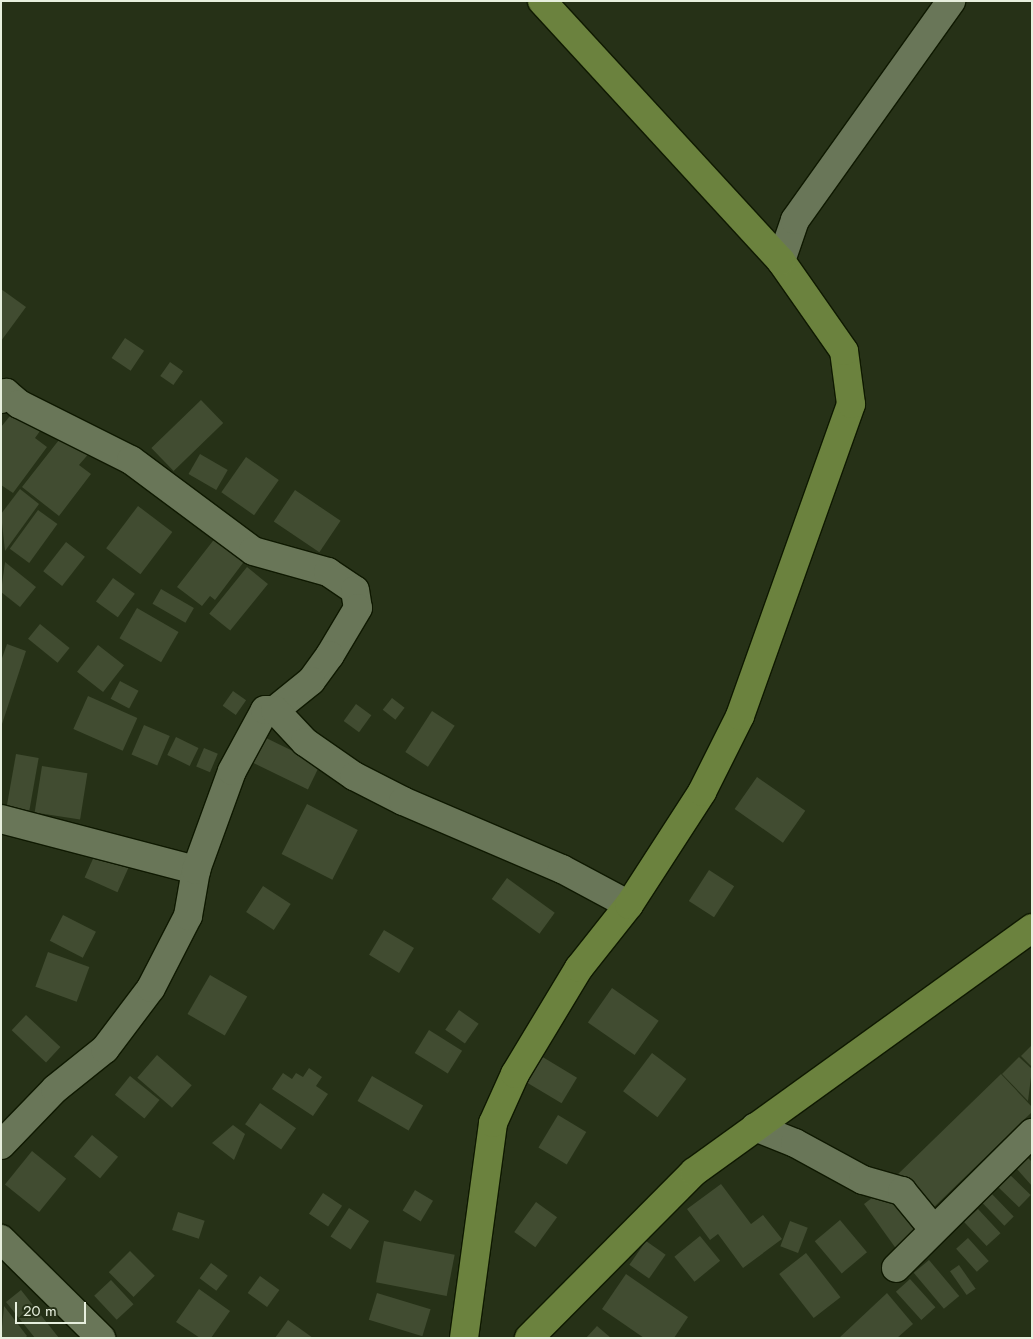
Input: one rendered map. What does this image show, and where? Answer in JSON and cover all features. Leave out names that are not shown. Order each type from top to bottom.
[{"type":"street","points":[[464,1338],[493,1123],[515,1074],[579,968],[628,905],[702,792],[740,716],[851,404],[844,351],[780,261],[542,1]]},
{"type":"street","points":[[780,261],[795,220],[951,1]]},
{"type":"street","points":[[3,394],[19,404],[131,460],[253,551],[328,572],[355,590],[358,608],[330,655],[310,681],[275,710],[265,710],[252,728],[196,870],[188,916],[151,988],[105,1049],[5,1132]]},
{"type":"street","points":[[275,710],[306,742],[354,776],[403,802],[562,869],[628,905]]},
{"type":"street","points":[[1,819],[196,870]]},
{"type":"street","points":[[528,1338],[694,1172],[1032,928]]},
{"type":"street","points":[[755,1127],[795,1143],[863,1180],[902,1191],[934,1230]]},
{"type":"street","points":[[896,1268],[1032,1134]]},
{"type":"street","points":[[1,1239],[101,1338]]},
{"type":"building","points":[[1,289],[26,307],[1,341]]},
{"type":"building","points":[[125,338],[144,351],[131,371],[112,358]]},
{"type":"building","points":[[170,362],[183,371],[173,385],[160,376]]},
{"type":"building","points":[[201,400],[223,423],[174,471],[151,448]]},
{"type":"building","points":[[14,411],[40,431],[35,438],[47,447],[13,493],[1,485],[1,427]]},
{"type":"building","points":[[66,431],[91,451],[79,465],[91,474],[59,516],[22,487]]},
{"type":"building","points":[[200,454],[228,470],[216,490],[188,474]]},
{"type":"building","points":[[246,457],[279,480],[254,515],[221,492]]},
{"type":"building","points":[[20,489],[39,504],[5,551],[1,514]]},
{"type":"building","points":[[295,490],[341,521],[319,552],[274,522]]},
{"type":"building","points":[[138,506],[172,532],[140,574],[106,548]]},
{"type":"building","points":[[38,510],[57,524],[29,563],[10,549]]},
{"type":"building","points":[[216,537],[246,559],[215,600],[210,596],[202,606],[177,587]]},
{"type":"building","points":[[66,542],[85,557],[62,586],[43,571]]},
{"type":"building","points":[[5,562],[36,587],[20,607],[1,592]]},
{"type":"building","points":[[247,567],[268,584],[230,631],[209,614]]},
{"type":"building","points":[[113,578],[135,594],[118,617],[96,601]]},
{"type":"building","points":[[161,589],[194,608],[185,623],[152,604]]},
{"type":"building","points":[[137,608],[179,632],[161,662],[120,638]]},
{"type":"building","points":[[40,624],[70,648],[58,663],[28,639]]},
{"type":"building","points":[[7,644],[26,651],[2,724],[1,661]]},
{"type":"building","points":[[98,645],[124,665],[103,692],[77,672]]},
{"type":"building","points":[[120,681],[139,691],[129,709],[111,699]]},
{"type":"building","points":[[233,691],[246,700],[236,715],[223,706]]},
{"type":"building","points":[[88,696],[137,718],[123,751],[73,729]]},
{"type":"building","points":[[392,698],[405,708],[395,720],[383,710]]},
{"type":"building","points":[[356,704],[371,715],[359,732],[344,721]]},
{"type":"building","points":[[432,711],[455,726],[428,767],[405,752]]},
{"type":"building","points":[[144,725],[170,736],[157,765],[131,754]]},
{"type":"building","points":[[260,735],[320,764],[308,790],[248,760]]},
{"type":"building","points":[[176,737],[198,748],[190,766],[167,755]]},
{"type":"building","points":[[204,748],[218,754],[210,772],[196,766]]},
{"type":"building","points":[[16,754],[39,758],[28,816],[6,812]]},
{"type":"building","points":[[42,766],[87,773],[80,820],[35,812]]},
{"type":"building","points":[[757,777],[805,811],[783,843],[735,809]]},
{"type":"building","points":[[307,804],[358,830],[332,880],[282,854]]},
{"type":"building","points":[[96,852],[129,867],[117,892],[85,878]]},
{"type":"building","points":[[709,870],[734,886],[714,917],[689,901]]},
{"type":"building","points":[[507,878],[555,913],[539,934],[492,899]]},
{"type":"building","points":[[263,886],[291,904],[274,930],[246,912]]},
{"type":"building","points":[[63,915],[96,932],[83,958],[50,941]]},
{"type":"building","points":[[384,930],[414,948],[399,973],[369,955]]},
{"type":"building","points":[[48,952],[89,967],[77,1002],[35,987]]},
{"type":"building","points":[[210,975],[247,996],[225,1035],[187,1014]]},
{"type":"building","points":[[612,988],[659,1021],[635,1055],[588,1022]]},
{"type":"building","points":[[459,1010],[479,1024],[465,1043],[445,1030]]},
{"type":"building","points":[[26,1015],[60,1047],[46,1062],[12,1030]]},
{"type":"building","points":[[429,1030],[462,1051],[448,1074],[415,1053]]},
{"type":"building","points":[[1032,1045],[1032,1067],[1021,1056]]},
{"type":"building","points":[[652,1053],[686,1079],[657,1117],[623,1091]]},
{"type":"building","points":[[157,1055],[192,1085],[172,1108],[137,1078]]},
{"type":"building","points":[[541,1056],[577,1078],[562,1103],[526,1082]]},
{"type":"building","points":[[1019,1057],[1032,1069],[1028,1101],[1002,1074]]},
{"type":"building","points":[[309,1068],[322,1077],[316,1086],[328,1094],[313,1116],[272,1089],[283,1073],[292,1079],[296,1073],[303,1077]]},
{"type":"building","points":[[1001,1074],[1032,1107],[1032,1112],[929,1212],[895,1177]]},
{"type":"building","points":[[130,1076],[160,1100],[144,1119],[115,1095]]},
{"type":"building","points":[[372,1076],[423,1106],[409,1131],[358,1101]]},
{"type":"building","points":[[260,1103],[296,1128],[281,1150],[245,1124]]},
{"type":"building","points":[[558,1115],[586,1132],[567,1165],[538,1148]]},
{"type":"building","points":[[233,1125],[245,1134],[234,1160],[212,1143]]},
{"type":"building","points":[[92,1135],[118,1157],[100,1178],[74,1156]]},
{"type":"building","points":[[32,1151],[66,1179],[39,1212],[5,1184]]},
{"type":"building","points":[[1027,1157],[1032,1162],[1032,1186],[1015,1167]]},
{"type":"building","points":[[1007,1172],[1031,1195],[1019,1207],[995,1184]]},
{"type":"building","points":[[721,1184],[751,1224],[763,1215],[782,1239],[743,1268],[718,1234],[710,1240],[687,1209]]},
{"type":"building","points":[[415,1190],[433,1201],[421,1221],[403,1211]]},
{"type":"building","points":[[988,1190],[1014,1217],[1004,1226],[979,1199]]},
{"type":"building","points":[[881,1191],[896,1194],[923,1232],[897,1250],[864,1204]]},
{"type":"building","points":[[323,1193],[342,1206],[328,1227],[309,1214]]},
{"type":"building","points":[[536,1202],[557,1217],[535,1247],[514,1232]]},
{"type":"building","points":[[349,1208],[369,1221],[351,1250],[330,1237]]},
{"type":"building","points":[[978,1209],[1001,1233],[987,1246],[964,1222]]},
{"type":"building","points":[[178,1212],[205,1221],[199,1239],[172,1230]]},
{"type":"building","points":[[840,1220],[867,1252],[842,1273],[815,1241]]},
{"type":"building","points":[[790,1221],[808,1228],[798,1253],[780,1246]]},
{"type":"building","points":[[700,1236],[720,1261],[694,1282],[674,1257]]},
{"type":"building","points":[[968,1238],[989,1261],[977,1272],[956,1249]]},
{"type":"building","points":[[384,1241],[455,1255],[447,1296],[376,1282]]},
{"type":"building","points":[[646,1241],[666,1255],[649,1279],[629,1265]]},
{"type":"building","points":[[130,1251],[155,1276],[134,1297],[109,1272]]},
{"type":"building","points":[[806,1253],[840,1297],[814,1318],[779,1274]]},
{"type":"building","points":[[929,1260],[959,1296],[944,1309],[914,1273]]},
{"type":"building","points":[[211,1263],[228,1276],[216,1291],[200,1278]]},
{"type":"building","points":[[959,1265],[976,1289],[967,1295],[950,1271]]},
{"type":"building","points":[[626,1274],[688,1317],[674,1338],[644,1338],[602,1309]]},
{"type":"building","points":[[260,1276],[279,1290],[267,1307],[248,1293]]},
{"type":"building","points":[[910,1279],[935,1307],[921,1320],[896,1292]]},
{"type":"building","points":[[111,1280],[134,1304],[117,1320],[94,1296]]},
{"type":"building","points":[[199,1289],[230,1311],[211,1338],[200,1338],[176,1322]]},
{"type":"building","points":[[21,1290],[59,1338],[35,1338],[6,1302]]},
{"type":"building","points":[[377,1293],[431,1309],[422,1336],[369,1320]]},
{"type":"building","points":[[887,1293],[913,1324],[897,1338],[839,1338]]},
{"type":"building","points":[[4,1306],[27,1336],[25,1338],[1,1338]]},
{"type":"building","points":[[288,1320],[313,1338],[275,1338]]},
{"type":"building","points":[[597,1326],[611,1338],[586,1338]]}]
